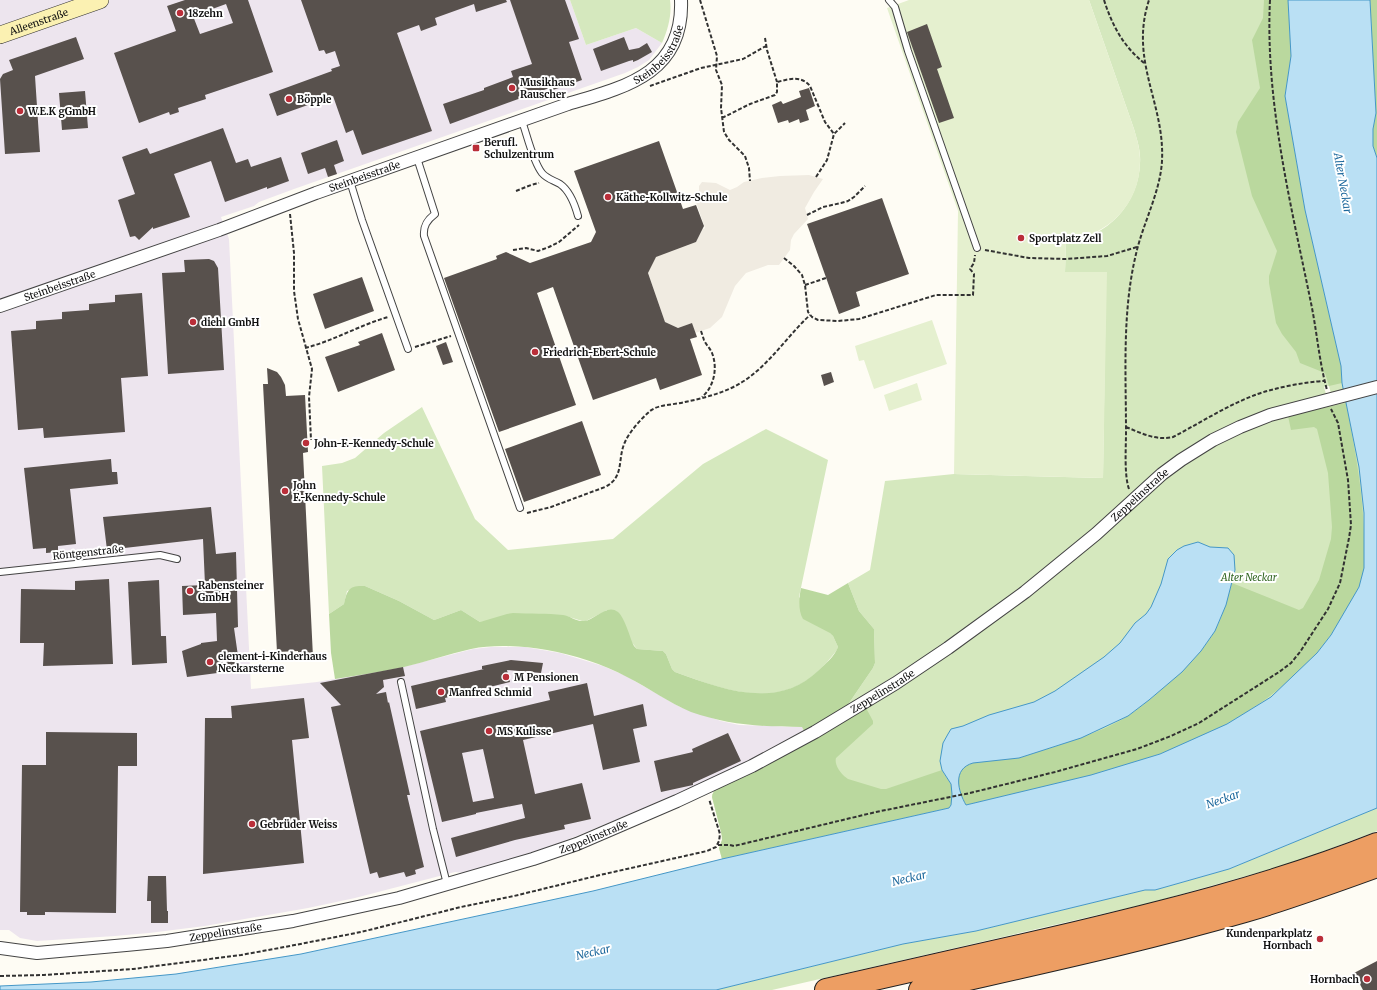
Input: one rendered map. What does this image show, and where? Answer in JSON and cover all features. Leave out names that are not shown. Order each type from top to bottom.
[{"type":"highway","points":[[826,990],[1086,931],[1171,910],[1313,867],[1377,844]]},
{"type":"highway","points":[[920,990],[1180,929],[1246,911],[1377,866]]},
{"type":"street","name":"Alleenstraße","points":[[0,35],[100,0]]},
{"type":"street","name":"Steinbeisstraße","points":[[0,306],[218,230],[287,203],[635,82],[663,60],[675,42],[681,19],[681,0]]},
{"type":"street","name":"Zeppelinstraße","points":[[0,948],[37,953],[167,941],[293,921],[399,898],[563,849],[677,802],[752,766],[815,732],[869,700],[922,666],[1025,592],[1079,548],[1162,474],[1192,453],[1226,434],[1270,415],[1377,387]]},
{"type":"lane","points":[[890,0],[895,7],[908,52],[977,248]]},
{"type":"lane","points":[[522,121],[538,168],[546,178],[562,186],[572,199],[578,216]]},
{"type":"lane","points":[[417,158],[435,214],[426,222],[424,236],[520,508]]},
{"type":"lane","points":[[350,181],[362,220],[408,349]]},
{"type":"lane","name":"Röntgenstraße","points":[[0,572],[160,555],[177,559]]},
{"type":"lane","points":[[401,682],[433,829],[447,884]]},
{"type":"path","points":[[700,0],[717,56],[716,72],[722,85],[720,103],[724,132],[727,138],[746,158],[750,180]]},
{"type":"path","points":[[1104,0],[1113,24],[1120,37],[1132,54],[1144,64]]},
{"type":"path","points":[[1133,501],[1127,482],[1127,307],[1137,247],[1156,189],[1162,157],[1162,144],[1158,120],[1144,64],[1143,31],[1149,0]]},
{"type":"path","points":[[1126,426],[1154,437],[1167,438],[1178,434],[1212,415],[1255,395],[1289,386],[1324,381],[1316,330],[1298,246],[1277,129],[1270,62],[1270,0]]},
{"type":"path","points":[[722,118],[750,104],[775,95],[777,92],[777,82],[766,46],[766,38]]},
{"type":"path","points":[[717,65],[743,59],[766,46]]},
{"type":"path","points":[[777,82],[788,79],[798,79],[808,84],[825,122],[834,134]]},
{"type":"path","points":[[816,177],[827,160],[834,134],[845,123]]},
{"type":"path","points":[[516,191],[533,184],[554,182]]},
{"type":"path","points":[[807,215],[823,206],[848,201],[865,186]]},
{"type":"path","points":[[287,203],[291,216],[294,253],[294,291],[298,319],[312,369],[309,397],[311,440]]},
{"type":"path","points":[[513,250],[526,248],[538,251],[553,245],[581,224],[578,216]]},
{"type":"path","points":[[784,258],[800,272],[805,285],[807,308],[810,316],[827,321],[856,320],[933,295],[973,295],[974,274],[970,270],[974,262],[977,248],[1029,258],[1066,259],[1107,256],[1137,247]]},
{"type":"path","points":[[805,285],[826,278]]},
{"type":"path","points":[[305,348],[396,314]]},
{"type":"path","points":[[520,508],[524,513],[528,513],[551,507],[608,486],[617,476],[623,446],[626,440],[652,410],[699,398],[730,388],[751,376],[771,358],[799,326],[810,316]]},
{"type":"path","points":[[699,398],[709,390],[714,378],[715,370],[712,354],[704,341],[701,331]]},
{"type":"path","points":[[408,349],[459,334]]},
{"type":"path","points":[[718,845],[734,846],[876,812],[970,793],[1137,749],[1171,736],[1213,715],[1279,672],[1296,657],[1320,622],[1336,592],[1342,575],[1351,527],[1349,483],[1338,423],[1332,412],[1333,398]]},
{"type":"path","points":[[0,976],[44,975],[133,969],[226,957],[290,946],[361,932],[461,907],[520,895],[707,851],[714,849],[718,845],[720,834],[706,787]]},
{"type":"shaded area","points":[[0,0],[570,0],[586,45],[636,28],[662,43],[649,60],[625,73],[294,189],[259,202],[254,206],[221,217],[229,239],[251,689],[317,682],[403,667],[473,649],[491,647],[525,647],[560,653],[603,666],[626,676],[680,707],[721,721],[739,725],[802,727],[804,731],[747,762],[704,783],[544,849],[464,873],[455,872],[355,898],[308,908],[205,926],[149,933],[37,941],[20,938],[9,930],[0,930]]},
{"type":"shaded area","points":[[809,175],[823,179],[805,208],[808,219],[794,234],[791,240],[790,250],[779,265],[768,265],[746,273],[735,286],[722,317],[710,328],[695,333],[692,323],[678,328],[665,322],[648,273],[655,257],[696,242],[705,228],[696,202],[704,198],[699,191],[699,186],[702,182],[716,183],[730,190],[744,182],[762,178]]},
{"type":"green space","points":[[570,0],[670,0],[669,22],[662,43],[636,28],[586,45]]},
{"type":"green space","name":"Sportplatz Zell","points":[[909,0],[1089,0],[1134,129],[1140,159],[1139,175],[1135,190],[1120,215],[1096,232],[1082,238],[1066,241],[1065,272],[1107,272],[1103,478],[954,474],[958,211],[887,8]]},
{"type":"green space","name":"Alter Neckar","points":[[1089,0],[1377,0],[1377,664],[1160,754],[1091,775],[722,859],[719,848],[722,840],[721,831],[712,794],[866,708],[1180,468],[1218,444],[1242,432],[1264,424],[1334,405],[1329,386],[1324,387],[1326,394],[1235,424],[1083,538],[1005,600],[930,653],[847,706],[875,663],[874,629],[859,611],[848,583],[870,570],[885,481],[954,474],[1103,478],[1106,272],[1065,272],[1066,241],[1081,239],[1095,234],[1118,216],[1127,205],[1134,192],[1138,178],[1140,154],[1134,129]]},
{"type":"green space","points":[[1264,0],[1288,0],[1291,56],[1285,96],[1305,210],[1341,366],[1342,383],[1329,386],[1325,373],[1300,363],[1296,352],[1282,334],[1276,323],[1269,276],[1277,251],[1252,196],[1236,132],[1238,122],[1260,88],[1252,40],[1263,18]]},
{"type":"green space","points":[[1370,0],[1377,0],[1377,158],[1373,146],[1373,129],[1376,113]]},
{"type":"green space","points":[[932,320],[947,364],[874,389],[864,360],[859,361],[855,346]]},
{"type":"green space","points":[[917,383],[922,400],[889,411],[884,395]]},
{"type":"green space","points":[[1346,403],[1361,490],[1364,525],[1364,572],[1359,588],[1339,622],[1312,658],[1293,677],[1258,705],[1220,727],[1180,746],[1095,774],[966,805],[958,780],[961,770],[965,766],[977,762],[1022,757],[1093,733],[1116,723],[1143,705],[1160,691],[1190,663],[1215,631],[1225,607],[1232,583],[1299,610],[1303,608],[1319,580],[1331,539],[1332,527],[1328,473],[1317,429],[1314,427],[1291,430],[1288,416]]},
{"type":"green space","points":[[422,407],[475,519],[508,550],[613,539],[703,464],[766,429],[828,460],[799,597],[833,636],[838,647],[837,650],[814,675],[798,686],[781,692],[763,694],[746,693],[710,684],[675,672],[663,651],[637,649],[607,610],[586,621],[566,616],[480,622],[461,610],[434,620],[399,601],[362,586],[347,591],[344,604],[329,614],[322,466],[342,463],[355,458],[384,433]]},
{"type":"green space","points":[[848,583],[859,611],[874,629],[875,663],[847,706],[804,731],[802,727],[746,724],[718,720],[691,712],[618,672],[588,660],[568,654],[528,647],[480,647],[404,667],[335,679],[331,653],[329,614],[344,604],[346,595],[350,589],[355,586],[365,586],[399,601],[434,620],[461,610],[480,622],[513,613],[563,615],[579,621],[584,621],[610,609],[621,615],[634,646],[637,649],[663,651],[675,672],[730,690],[749,693],[767,693],[785,690],[803,683],[832,657],[838,647],[830,633],[803,619],[801,616],[799,600],[801,588],[828,595]]},
{"type":"green space","points":[[866,708],[873,721],[873,724],[836,758],[837,767],[841,773],[848,779],[881,789],[886,789],[942,770],[952,787],[952,800],[949,808],[722,859],[719,848],[722,836],[712,797],[714,790]]},
{"type":"green space","points":[[1377,808],[1377,831],[1303,859],[1150,903],[772,990],[716,990],[903,944],[976,931],[1145,890],[1155,890],[1229,869]]},
{"type":"water","name":"Neckar","points":[[1288,0],[1370,0],[1376,113],[1373,129],[1373,146],[1377,158],[1377,808],[1229,869],[1155,890],[1145,890],[976,931],[903,944],[716,990],[0,990],[0,986],[91,982],[176,974],[301,954],[593,891],[722,859],[949,808],[951,805],[952,794],[951,784],[942,770],[940,761],[943,743],[951,729],[963,726],[989,715],[1034,702],[1055,691],[1104,657],[1120,643],[1135,623],[1146,614],[1151,607],[1161,584],[1168,559],[1177,550],[1184,546],[1198,542],[1210,547],[1228,548],[1234,555],[1235,570],[1226,605],[1215,631],[1201,651],[1182,672],[1128,716],[1081,738],[1019,758],[973,763],[966,766],[959,775],[959,787],[963,799],[966,805],[1091,775],[1160,754],[1227,724],[1271,697],[1317,653],[1331,635],[1359,587],[1364,568],[1364,513],[1359,467],[1342,383],[1341,366],[1305,210],[1285,96],[1291,56]]},
{"type":"building","points":[[185,0],[248,0],[273,72],[205,95],[206,99],[178,108],[179,112],[170,115],[169,112],[139,123],[114,53],[176,31],[167,6]],"holes":[[[226,4],[233,23],[200,34],[193,16]]]},
{"type":"building","points":[[301,0],[506,0],[507,2],[476,12],[474,4],[435,18],[437,25],[421,31],[419,25],[397,33],[432,131],[362,155],[353,130],[346,133],[333,96],[277,116],[269,94],[332,71],[331,69],[340,66],[335,51],[326,54],[324,50],[319,51]]},
{"type":"building","points":[[510,0],[565,0],[579,39],[569,42],[582,80],[550,91],[549,88],[529,96],[528,98],[521,98],[450,124],[443,104],[484,90],[484,88],[513,77],[511,71],[532,64]]},
{"type":"building","points":[[927,24],[942,67],[937,69],[954,118],[939,123],[907,32]]},
{"type":"building","name":"W.E.K gGmbH","points":[[76,37],[84,59],[35,76],[40,152],[5,154],[0,79],[3,74],[13,70],[9,60]]},
{"type":"building","points":[[624,37],[629,50],[639,48],[647,43],[652,52],[633,62],[633,60],[629,61],[601,71],[593,49]]},
{"type":"building","points":[[809,88],[815,106],[806,110],[809,120],[800,123],[799,119],[789,123],[788,120],[778,123],[772,105],[781,101],[783,104],[801,97],[799,91]]},
{"type":"building","points":[[85,91],[88,128],[62,130],[59,93]]},
{"type":"building","points":[[223,128],[236,163],[248,159],[251,167],[281,157],[289,181],[225,202],[211,161],[174,174],[190,217],[153,229],[153,227],[139,240],[135,236],[130,237],[118,200],[135,194],[122,157],[147,148],[150,154]]},
{"type":"building","points":[[337,140],[344,161],[334,165],[337,174],[328,177],[325,168],[308,174],[301,153]]},
{"type":"building","points":[[659,141],[683,209],[696,205],[704,226],[696,242],[656,257],[648,273],[665,322],[678,328],[692,323],[697,337],[690,339],[702,375],[660,390],[656,378],[593,400],[553,287],[537,293],[576,405],[499,432],[444,278],[497,259],[496,256],[506,252],[530,263],[591,242],[596,232],[574,171]]},
{"type":"building","points":[[882,198],[909,274],[856,292],[860,306],[839,314],[807,224]]},
{"type":"building","name":"diehl GmbH","points":[[209,259],[214,261],[218,268],[224,370],[168,374],[162,273],[185,272],[184,260]]},
{"type":"building","points":[[362,277],[374,311],[325,329],[313,294]]},
{"type":"building","points":[[142,293],[148,376],[121,378],[125,432],[44,438],[43,428],[18,430],[11,331],[36,329],[36,321],[62,319],[62,312],[89,310],[89,304],[115,302],[115,295]]},
{"type":"building","points":[[382,333],[395,370],[338,392],[325,357],[360,345],[358,342]]},
{"type":"building","points":[[446,342],[453,362],[443,365],[436,346]]},
{"type":"building","name":"John-F.-Kennedy-Schule","points":[[267,368],[277,372],[281,377],[285,385],[286,396],[305,395],[308,452],[303,453],[313,657],[298,658],[298,651],[277,652],[263,384],[268,384]]},
{"type":"building","points":[[831,372],[834,382],[824,386],[821,375]]},
{"type":"building","points":[[582,421],[601,475],[524,502],[505,449]]},
{"type":"building","points":[[111,459],[112,472],[117,472],[118,484],[70,489],[76,544],[58,546],[58,552],[46,553],[46,548],[33,549],[24,468]]},
{"type":"building","points":[[211,507],[216,554],[236,552],[238,627],[234,628],[240,670],[187,677],[182,651],[201,643],[217,641],[216,613],[183,615],[182,586],[205,585],[203,539],[107,550],[103,517]]},
{"type":"building","points":[[109,579],[113,664],[43,666],[44,643],[20,643],[21,589],[75,590],[75,581]]},
{"type":"building","points":[[159,580],[161,636],[166,636],[167,663],[132,665],[128,582]]},
{"type":"building","name":"Manfred Schmid","points":[[511,660],[543,663],[541,673],[507,670],[510,682],[445,698],[446,702],[416,709],[411,686],[484,669],[482,669],[482,666]]},
{"type":"building","points":[[403,667],[405,676],[383,680],[384,687],[376,694],[386,692],[388,703],[389,702],[410,795],[407,795],[424,867],[415,870],[416,874],[406,877],[404,872],[379,878],[377,872],[370,874],[331,707],[341,705],[320,683]]},
{"type":"building","points":[[587,683],[594,716],[643,704],[647,726],[633,729],[640,762],[603,770],[593,724],[523,740],[535,794],[582,783],[591,819],[564,825],[565,829],[515,840],[456,857],[451,838],[525,818],[522,804],[476,813],[442,822],[420,731],[550,700],[548,692]],"holes":[[[483,749],[494,798],[473,802],[462,753]]]},
{"type":"building","name":"Gebrüder Weiss","points":[[304,698],[309,738],[292,740],[304,863],[203,874],[205,718],[232,718],[231,706]]},
{"type":"building","points":[[46,732],[137,733],[137,766],[118,766],[116,913],[45,912],[45,915],[27,915],[27,912],[20,912],[22,765],[46,765]]},
{"type":"building","points":[[728,733],[741,761],[693,783],[693,785],[661,792],[654,761],[693,752],[692,749]]},
{"type":"building","points":[[148,876],[166,876],[168,923],[151,923],[151,901],[147,901]]},
{"type":"building","name":"Hornbach","points":[[1377,961],[1377,990],[1363,990],[1354,973]]},
{"type":"place","name":"18zehn","points":[[180,13]]},
{"type":"place","name":"Musikhaus Rauscher","points":[[512,88]]},
{"type":"place","name":"Böpple","points":[[289,99]]},
{"type":"place","name":"W.E.K gGmbH","points":[[20,111]]},
{"type":"place","name":"Berufl. Schulzentrum","points":[[476,148]]},
{"type":"place","name":"Käthe-Kollwitz-Schule","points":[[608,197]]},
{"type":"place","name":"Sportplatz Zell","points":[[1021,238]]},
{"type":"place","name":"diehl GmbH","points":[[193,322]]},
{"type":"place","name":"Friedrich-Ebert-Schule","points":[[535,352]]},
{"type":"place","name":"John-F.-Kennedy-Schule","points":[[306,443]]},
{"type":"place","name":"John F.-Kennedy-Schule","points":[[285,491]]},
{"type":"place","name":"Rabensteiner GmbH","points":[[190,591]]},
{"type":"place","name":"element-i-Kinderhaus Neckarsterne","points":[[210,662]]},
{"type":"place","name":"M Pensionen","points":[[506,677]]},
{"type":"place","name":"Manfred Schmid","points":[[441,692]]},
{"type":"place","name":"MS Kulisse","points":[[489,731]]},
{"type":"place","name":"Gebrüder Weiss","points":[[252,824]]},
{"type":"place","name":"Kundenparkplatz Hornbach","points":[[1320,939]]},
{"type":"place","name":"Hornbach","points":[[1367,979]]}]
